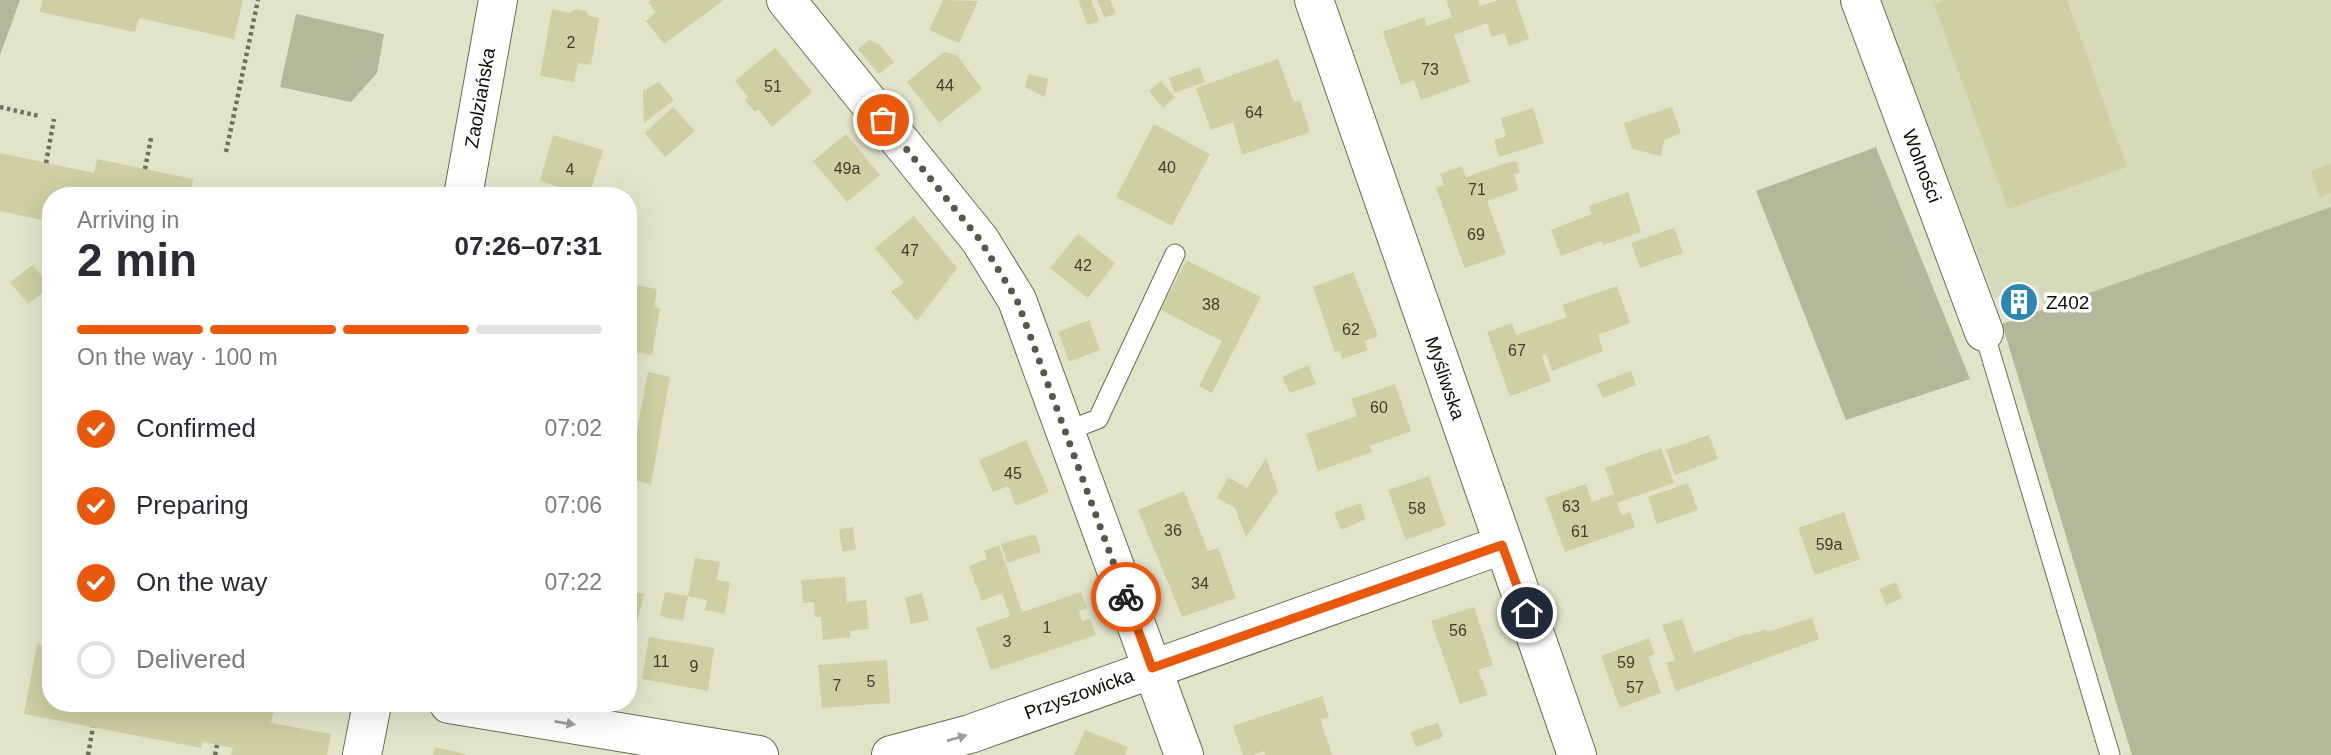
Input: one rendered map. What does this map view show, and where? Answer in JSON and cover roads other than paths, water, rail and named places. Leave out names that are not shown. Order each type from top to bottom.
[{"type":"street","name":"Zaolziańska","points":[[465,187],[498,0]]},
{"type":"street","points":[[786,0],[980,240],[1017,300],[1184,755]]},
{"type":"street","name":"Myśliwska","points":[[1314,0],[1577,755]]},
{"type":"street","name":"Wolności","points":[[1860,0],[1984,332]]},
{"type":"street","name":"Przyszowicka","points":[[891,755],[970,734],[1502,545]]},
{"type":"street","points":[[362,755],[370,712]]},
{"type":"street","points":[[498,712],[759,755]]},
{"type":"lane","points":[[1064,432],[1098,419],[1175,254]]},
{"type":"lane","points":[[1984,332],[2110,755]]},
{"type":"place","name":"Z402","points":[[2019,302]]}]
